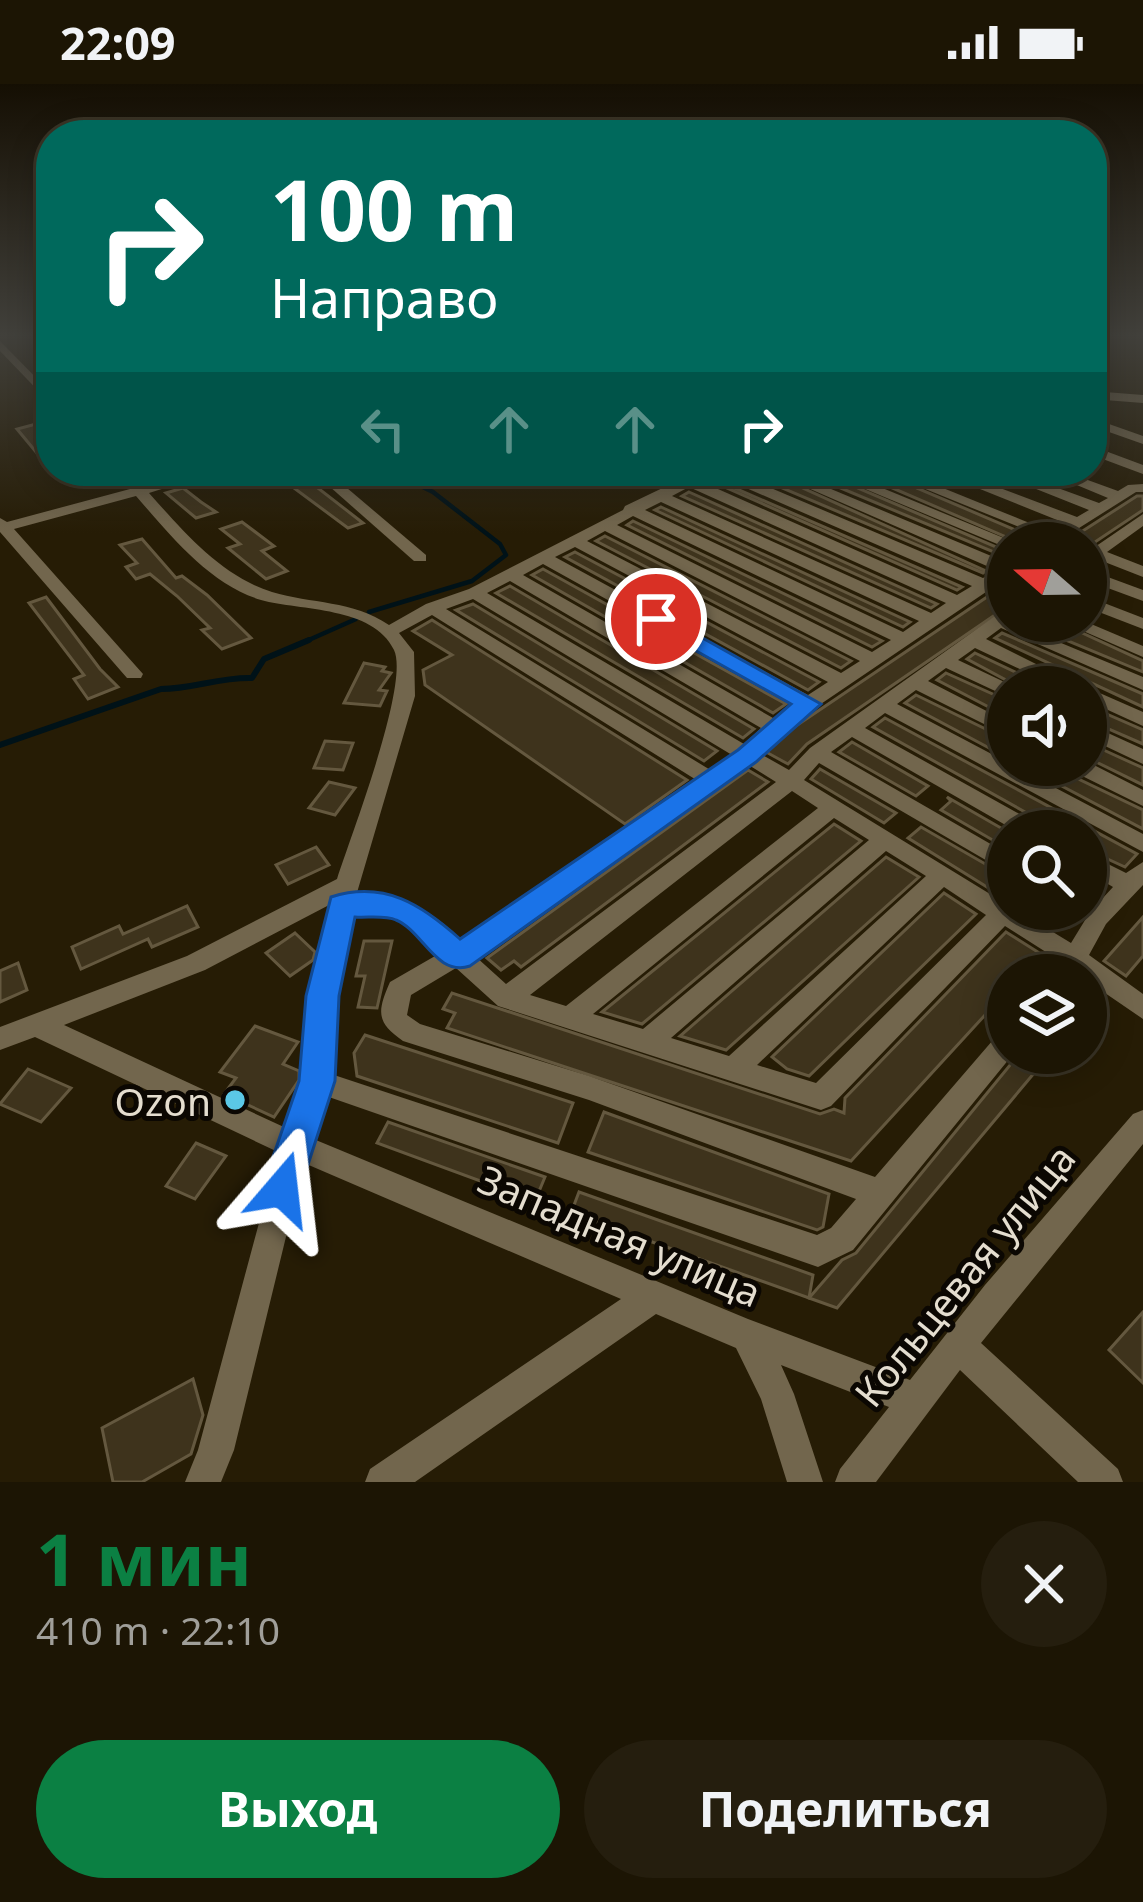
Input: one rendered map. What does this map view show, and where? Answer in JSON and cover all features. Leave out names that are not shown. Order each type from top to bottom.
[{"type":"street","points":[[1107,427],[1143,440]]},
{"type":"street","points":[[1107,449],[1143,470]]},
{"type":"street","points":[[1107,453],[1143,460]]},
{"type":"street","points":[[135,486],[208,562],[243,586],[267,596],[362,615],[388,632],[405,652],[408,681],[344,894],[322,996],[317,1081],[294,1145],[216,1450],[203,1482]]},
{"type":"street","points":[[134,674],[2,525],[158,486]]},
{"type":"street","points":[[337,486],[421,558]]},
{"type":"street","points":[[388,632],[432,608],[476,593],[677,486]]},
{"type":"street","points":[[699,486],[958,602]]},
{"type":"street","points":[[754,486],[987,587]]},
{"type":"street","points":[[812,486],[987,560]]},
{"type":"street","points":[[866,486],[987,535]]},
{"type":"street","points":[[924,486],[1009,522]]},
{"type":"street","points":[[981,486],[1075,522]]},
{"type":"street","points":[[1038,486],[1100,509]]},
{"type":"street","points":[[1080,522],[1132,491]]},
{"type":"street","points":[[658,495],[932,620]]},
{"type":"street","points":[[630,509],[904,639]]},
{"type":"street","points":[[1107,545],[1141,522]]},
{"type":"street","points":[[602,524],[873,659]]},
{"type":"street","points":[[1117,538],[1143,548]]},
{"type":"street","points":[[573,540],[841,682]]},
{"type":"street","points":[[541,556],[809,704]]},
{"type":"street","points":[[1107,561],[1143,572]]},
{"type":"street","points":[[508,572],[774,727]]},
{"type":"street","points":[[878,1192],[589,1088],[401,1028],[392,1011],[399,988],[459,957],[747,756],[774,727],[987,582]]},
{"type":"street","points":[[1107,582],[1143,596]]},
{"type":"street","points":[[476,593],[987,906]]},
{"type":"street","points":[[432,608],[712,780]]},
{"type":"street","points":[[1107,609],[1143,624]]},
{"type":"street","points":[[507,998],[791,782],[817,753],[987,630]]},
{"type":"street","points":[[1107,637],[1143,652]]},
{"type":"street","points":[[973,640],[1028,666]]},
{"type":"street","points":[[1055,642],[1143,684]]},
{"type":"street","points":[[945,661],[987,682]]},
{"type":"street","points":[[915,682],[987,719]]},
{"type":"street","points":[[1107,703],[1143,720]]},
{"type":"street","points":[[884,705],[1143,844]]},
{"type":"street","points":[[851,728],[996,810]]},
{"type":"street","points":[[1107,740],[1143,757]]},
{"type":"street","points":[[817,753],[987,854]]},
{"type":"street","points":[[1107,780],[1143,799]]},
{"type":"street","points":[[569,1018],[830,809]]},
{"type":"street","points":[[646,1043],[883,842]]},
{"type":"street","points":[[1107,868],[1136,878]]},
{"type":"street","points":[[733,1070],[940,877]]},
{"type":"street","points":[[1107,901],[1136,878]]},
{"type":"street","points":[[0,1039],[196,963],[344,894],[411,913],[477,979],[507,998],[821,1097],[987,929]]},
{"type":"street","points":[[1021,930],[1053,954]]},
{"type":"street","points":[[1107,988],[1143,1008]]},
{"type":"street","name":"Западная улица","points":[[36,1025],[125,1063],[186,1100],[748,1336],[914,1399]]},
{"type":"street","points":[[317,1081],[818,1251],[842,1239],[987,1065]]},
{"type":"street","name":"Кольцевая улица","points":[[853,1482],[957,1344],[1143,1123]]},
{"type":"street","points":[[383,1482],[655,1295]]},
{"type":"street","points":[[748,1336],[777,1394],[805,1482]]},
{"type":"street","points":[[957,1344],[1106,1482]]},
{"type":"building","points":[[36,424],[36,452],[17,429]]},
{"type":"building","points":[[291,486],[315,486],[363,523],[348,528]]},
{"type":"building","points":[[722,486],[962,587],[957,590]]},
{"type":"building","points":[[777,486],[798,486],[986,571]]},
{"type":"building","points":[[836,486],[853,486],[987,543],[987,549]]},
{"type":"building","points":[[888,486],[912,486],[997,522],[987,522],[987,529]]},
{"type":"building","points":[[183,488],[216,512],[196,518],[166,493]]},
{"type":"building","points":[[689,492],[937,604],[931,608],[682,496]]},
{"type":"building","points":[[1143,496],[1143,510],[1107,534],[1107,522],[1097,522]]},
{"type":"building","points":[[661,507],[910,622],[903,627],[655,510]]},
{"type":"building","points":[[633,521],[882,641],[872,647],[627,525]]},
{"type":"building","points":[[242,522],[274,546],[262,551],[287,571],[266,579],[228,548],[240,544],[221,529]]},
{"type":"building","points":[[605,536],[851,661],[841,668],[596,541]]},
{"type":"building","points":[[142,539],[176,578],[182,576],[207,595],[251,638],[222,649],[202,630],[210,628],[150,574],[136,579],[126,567],[137,563],[120,545]]},
{"type":"building","points":[[575,552],[819,682],[808,690],[565,557]]},
{"type":"building","points":[[543,569],[786,704],[773,713],[532,575]]},
{"type":"building","points":[[510,586],[754,729],[743,738],[496,593]]},
{"type":"building","points":[[46,597],[118,687],[88,699],[74,679],[84,675],[29,603]]},
{"type":"building","points":[[987,597],[987,620],[807,744],[788,764],[766,752],[784,734]]},
{"type":"building","points":[[473,604],[717,751],[704,761],[456,610]]},
{"type":"building","points":[[432,620],[687,780],[625,824],[425,685],[423,670],[452,655],[413,631]]},
{"type":"building","points":[[1004,642],[1023,642],[1078,666],[1055,666]]},
{"type":"building","points":[[1071,642],[1102,642],[1143,661],[1143,672]]},
{"type":"building","points":[[975,653],[1003,666],[987,666],[987,670],[967,659]]},
{"type":"building","points":[[364,663],[391,673],[379,690],[387,691],[380,706],[344,703]]},
{"type":"building","points":[[946,673],[987,692],[987,706],[937,680]]},
{"type":"building","points":[[1107,678],[1143,694],[1143,707],[1107,690]]},
{"type":"building","points":[[916,695],[987,730],[987,747],[905,703]]},
{"type":"building","points":[[1107,714],[1143,730],[1143,744],[1107,728]]},
{"type":"building","points":[[885,718],[987,773],[987,786],[1011,786],[1055,810],[1022,810],[873,727]]},
{"type":"building","points":[[325,741],[353,743],[343,770],[314,768]]},
{"type":"building","points":[[852,742],[928,786],[916,796],[839,752]]},
{"type":"building","points":[[1107,752],[1143,768],[1143,785],[1107,767]]},
{"type":"building","points":[[820,769],[896,813],[884,823],[811,779]]},
{"type":"building","points":[[748,770],[768,782],[521,967],[514,961],[501,970],[487,958]]},
{"type":"building","points":[[329,782],[355,788],[335,815],[309,808]]},
{"type":"building","points":[[1062,786],[1093,786],[1143,810],[1143,829]]},
{"type":"building","points":[[947,797],[987,820],[987,837],[941,810],[951,801]]},
{"type":"building","points":[[834,824],[861,841],[642,1024],[602,1012]]},
{"type":"building","points":[[921,827],[987,865],[987,887],[908,838]]},
{"type":"building","points":[[1107,838],[1137,854],[1125,867],[1107,859]]},
{"type":"building","points":[[316,847],[329,865],[288,884],[276,865]]},
{"type":"building","points":[[886,857],[919,877],[726,1050],[680,1036]]},
{"type":"building","points":[[944,893],[976,914],[809,1076],[787,1069],[772,1057]]},
{"type":"building","points":[[187,906],[198,927],[152,947],[148,939],[81,969],[72,947],[119,926],[123,934]]},
{"type":"building","points":[[1143,917],[1143,956],[1126,976],[1107,963]]},
{"type":"building","points":[[1006,932],[1041,954],[987,954],[987,1013],[851,1161],[447,1028],[455,1013],[443,1009],[452,993],[820,1114],[834,1109],[844,1113],[845,1098]]},
{"type":"building","points":[[295,933],[315,952],[313,960],[290,976],[266,953]]},
{"type":"building","points":[[364,941],[392,941],[377,1008],[358,1007],[365,976],[356,976]]},
{"type":"building","points":[[18,963],[27,990],[0,1002],[0,971]]},
{"type":"building","points":[[255,1026],[298,1042],[283,1064],[299,1071],[299,1080],[274,1117],[224,1094],[236,1078],[220,1072]]},
{"type":"building","points":[[365,1035],[573,1103],[558,1143],[357,1076],[354,1053]]},
{"type":"building","points":[[28,1069],[71,1088],[41,1122],[0,1104]]},
{"type":"building","points":[[1003,1074],[1033,1074],[837,1308],[809,1298],[842,1260],[856,1253]]},
{"type":"building","points":[[604,1112],[829,1194],[823,1227],[817,1230],[588,1152]]},
{"type":"building","points":[[388,1122],[545,1177],[535,1201],[377,1143]]},
{"type":"building","points":[[196,1143],[226,1156],[195,1199],[166,1186]]},
{"type":"building","points":[[579,1192],[813,1275],[809,1298],[571,1213]]},
{"type":"building","points":[[1143,1312],[1143,1383],[1109,1350]]},
{"type":"building","points":[[193,1379],[203,1415],[191,1454],[142,1482],[113,1482],[102,1428]]},
{"type":"waterway","points":[[369,612],[472,581],[506,555],[500,544],[421,486]]},
{"type":"waterway","points":[[304,642],[356,619]]},
{"type":"waterway","points":[[304,642],[309,640]]},
{"type":"waterway","points":[[0,745],[161,689],[252,678],[264,659],[304,642]]},
{"type":"place","name":"Ozon","points":[[235,1100]]},
{"type":"route","points":[[282,1189],[317,1081],[322,996],[342,905],[393,907],[411,913],[459,957],[747,756],[774,727],[809,704],[656,619]]}]
